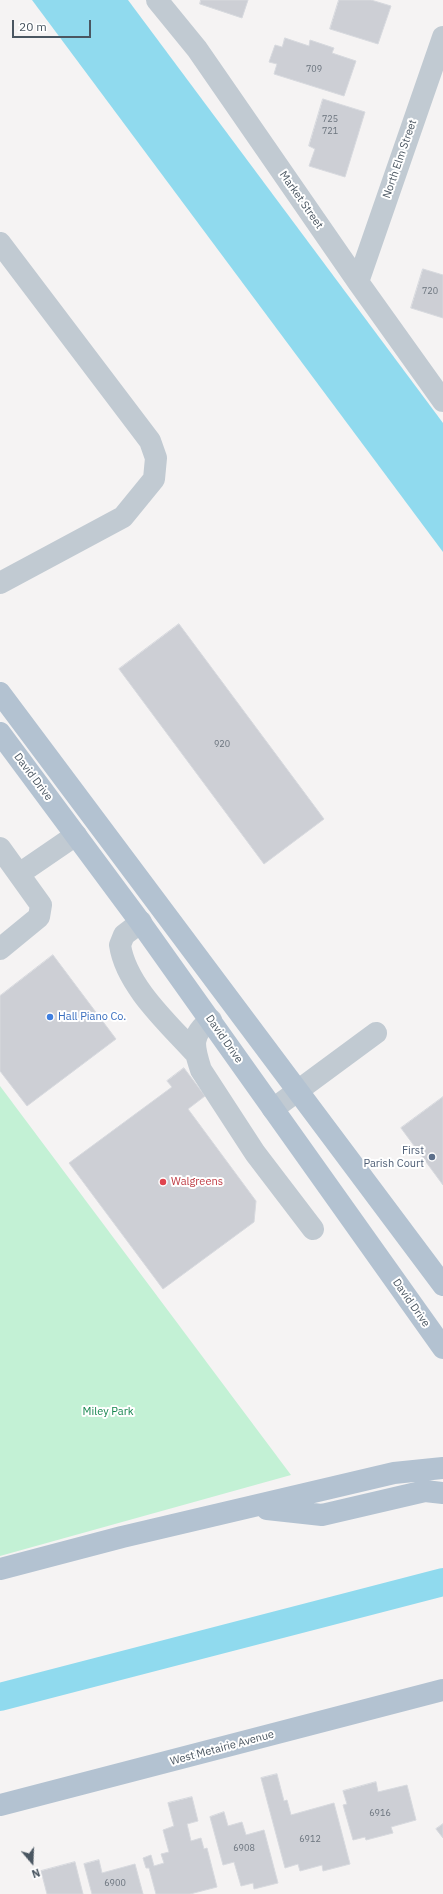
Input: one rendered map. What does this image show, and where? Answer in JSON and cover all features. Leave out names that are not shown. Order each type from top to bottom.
[{"type":"main road","points":[[0,693],[443,1285]]},
{"type":"main road","name":"David Drive","points":[[0,733],[141,922],[443,1348]]},
{"type":"main road","points":[[0,1569],[122,1537],[394,1473],[443,1468]]},
{"type":"main road","points":[[249,1508],[322,1514],[425,1492],[443,1493]]},
{"type":"main road","points":[[390,1704],[443,1682]]},
{"type":"main road","name":"West Metairie Avenue","points":[[0,1805],[443,1690]]},
{"type":"street","name":"Market Street","points":[[157,0],[197,49],[358,282],[443,401]]},
{"type":"street","name":"North Elm Street","points":[[358,282],[443,37]]},
{"type":"street","points":[[0,243],[150,441],[156,458],[154,479],[124,517],[0,583]]},
{"type":"street","points":[[19,874],[76,835]]},
{"type":"street","points":[[0,848],[41,905],[39,917],[0,949]]},
{"type":"street","points":[[141,922],[124,935],[120,945],[126,968],[133,981],[154,1007],[196,1054]]},
{"type":"street","points":[[210,1020],[200,1027],[195,1038],[196,1054],[206,1079],[256,1154],[313,1229]]},
{"type":"street","points":[[273,1109],[376,1033]]},
{"type":"green space","name":"Miley Park","points":[[0,1086],[291,1475],[0,1556]]},
{"type":"water","points":[[32,0],[128,0],[443,423],[443,552]]},
{"type":"building","points":[[201,0],[248,0],[242,18],[200,4]]},
{"type":"building","points":[[339,0],[371,0],[391,6],[378,44],[330,29]]},
{"type":"building","points":[[285,38],[309,46],[310,40],[334,48],[332,53],[356,61],[344,96],[274,74],[277,64],[269,62],[275,45],[282,47]]},
{"type":"building","points":[[323,99],[365,112],[345,177],[309,166],[315,149],[309,146]]},
{"type":"building","points":[[423,269],[443,275],[443,318],[411,308]]},
{"type":"building","points":[[179,624],[324,819],[264,864],[119,669]]},
{"type":"building","name":"Hall Piano Co.","points":[[53,955],[116,1039],[27,1106],[0,1071],[0,996]]},
{"type":"building","name":"Walgreens","points":[[184,1068],[205,1096],[188,1109],[256,1201],[254,1222],[163,1289],[69,1163],[172,1087],[167,1081]]},
{"type":"building","name":"First Parish Court","points":[[443,1097],[443,1185],[401,1128]]},
{"type":"building","points":[[277,1774],[284,1801],[287,1800],[291,1815],[334,1803],[350,1864],[323,1871],[322,1865],[300,1871],[298,1864],[285,1868],[261,1778]]},
{"type":"building","points":[[376,1782],[378,1792],[407,1785],[416,1820],[391,1827],[393,1833],[366,1840],[365,1837],[353,1840],[343,1805],[347,1804],[343,1791]]},
{"type":"building","points":[[192,1797],[198,1821],[187,1824],[191,1841],[201,1838],[204,1849],[207,1848],[217,1887],[190,1894],[156,1894],[149,1868],[146,1868],[143,1858],[151,1855],[154,1866],[164,1863],[161,1854],[169,1852],[163,1830],[174,1826],[168,1803]]},
{"type":"building","points":[[224,1812],[228,1826],[242,1822],[246,1835],[264,1830],[278,1883],[254,1889],[253,1883],[241,1886],[234,1862],[223,1865],[210,1817]]},
{"type":"building","points":[[443,1824],[443,1838],[436,1829]]},
{"type":"building","points":[[99,1860],[102,1873],[135,1864],[143,1894],[92,1894],[84,1864]]},
{"type":"building","points":[[75,1862],[83,1894],[47,1894],[41,1871]]},
{"type":"waterway","points":[[0,1697],[443,1582]]},
{"type":"place","name":"Hall Piano Co.","points":[[50,1017]]},
{"type":"place","name":"First Parish Court","points":[[432,1157]]},
{"type":"place","name":"Walgreens","points":[[163,1182]]}]
